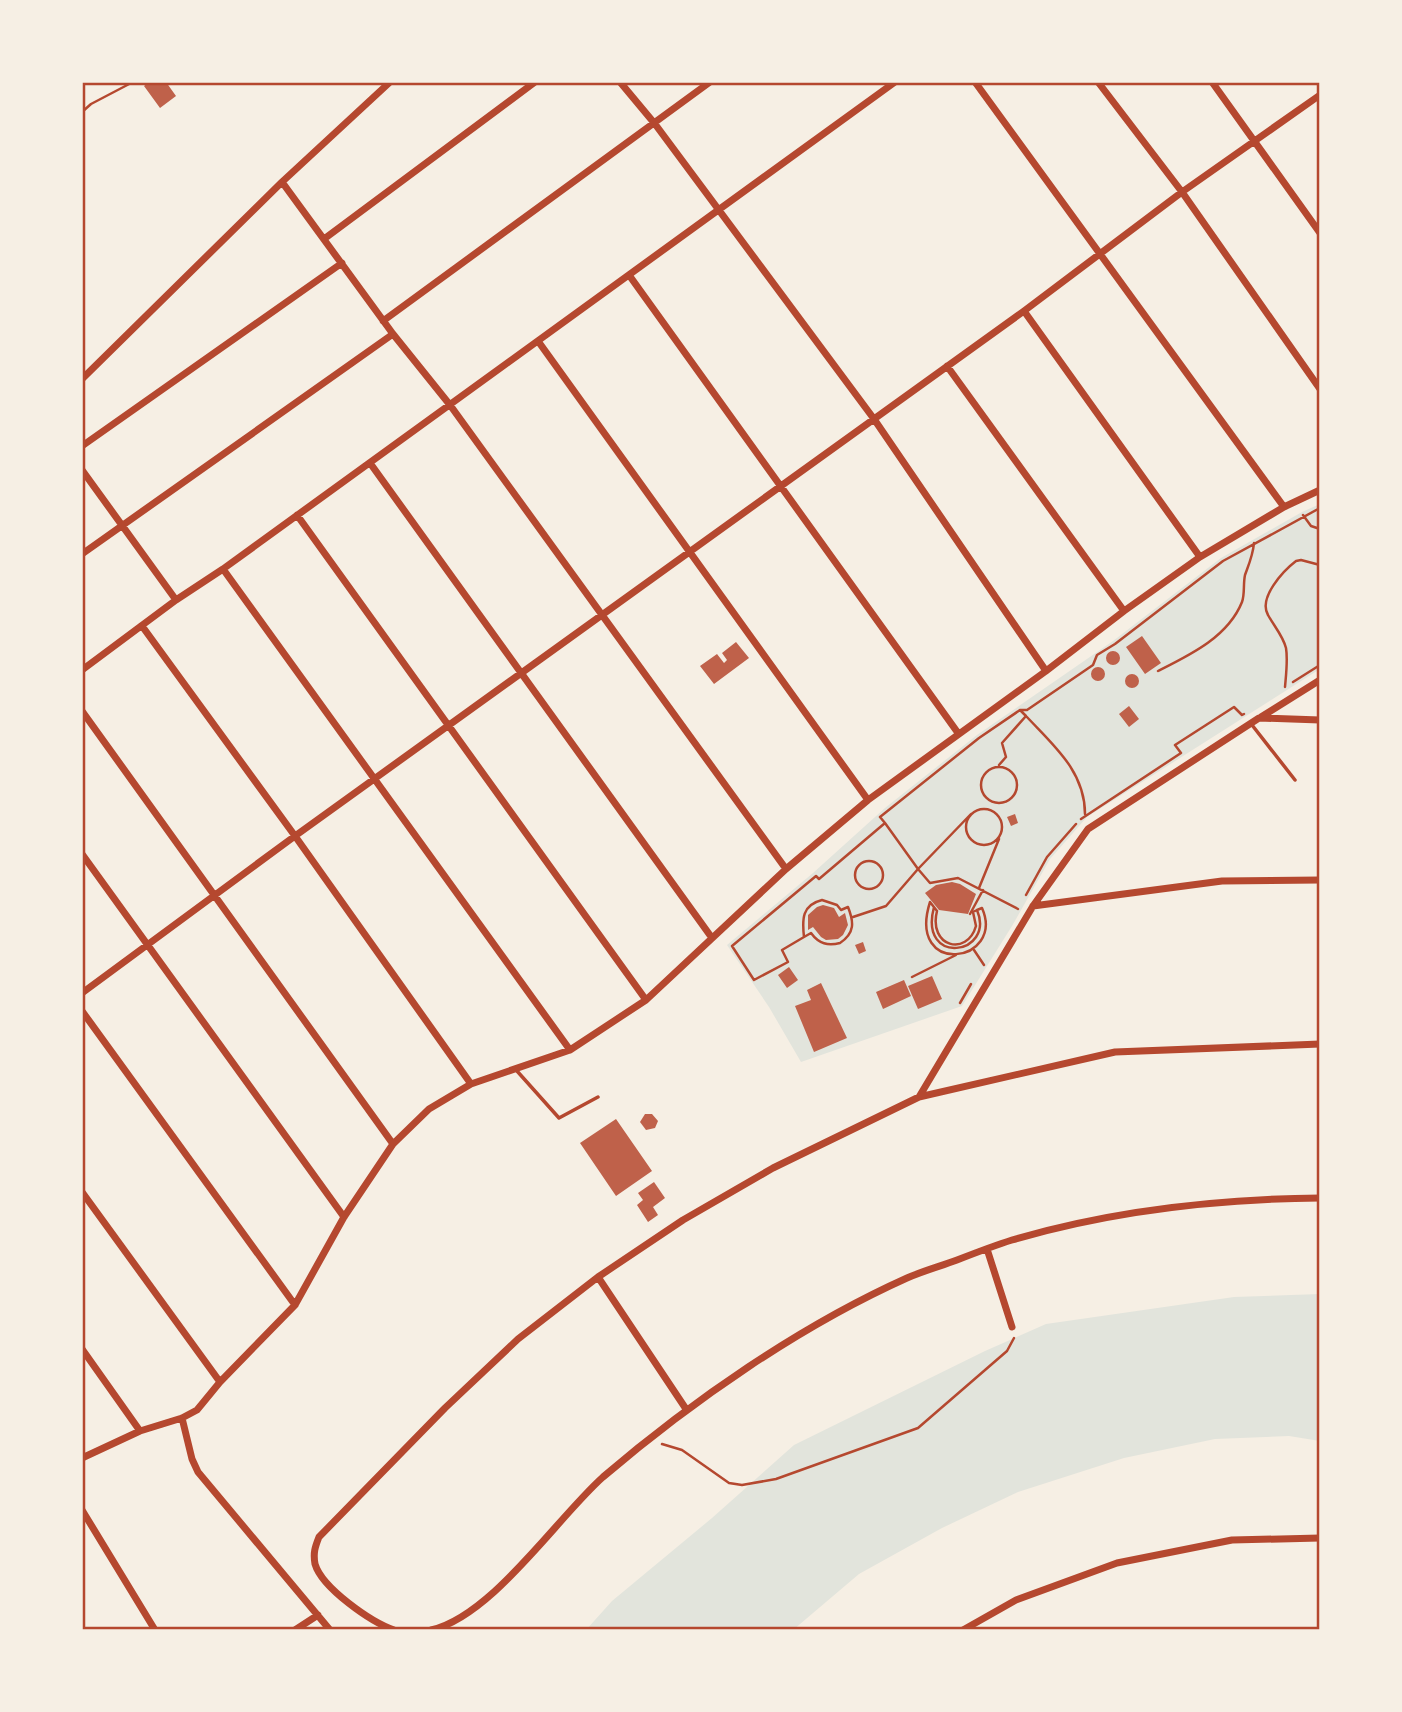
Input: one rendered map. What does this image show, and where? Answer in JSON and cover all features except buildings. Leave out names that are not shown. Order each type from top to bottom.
[{"type":"street","points":[[82,379],[282,182],[390,82]]},
{"type":"street","points":[[324,239],[535,82]]},
{"type":"street","points":[[620,82],[655,124],[874,419],[1046,671]]},
{"type":"street","points":[[383,321],[710,82]]},
{"type":"street","points":[[82,670],[895,82]]},
{"type":"street","points":[[975,82],[1284,507]]},
{"type":"street","points":[[1098,82],[1182,192],[1320,389]]},
{"type":"street","points":[[1212,82],[1320,233]]},
{"type":"street","points":[[82,993],[216,897],[295,836],[450,727],[1024,311],[1182,192],[1320,95]]},
{"type":"street","points":[[282,182],[383,321],[450,405],[786,869]]},
{"type":"street","points":[[82,446],[342,263]]},
{"type":"street","points":[[629,275],[958,733]]},
{"type":"street","points":[[1024,311],[1200,557]]},
{"type":"street","points":[[82,554],[393,334]]},
{"type":"street","points":[[538,341],[868,800]]},
{"type":"street","points":[[947,366],[1124,611]]},
{"type":"street","points":[[370,463],[712,938]]},
{"type":"street","points":[[82,470],[176,600]]},
{"type":"street","points":[[82,1458],[140,1431],[182,1418],[197,1409],[295,1306],[344,1217],[393,1144],[429,1109],[471,1084],[570,1050],[646,1000],[786,869],[868,800],[1200,557],[1284,507],[1320,490]]},
{"type":"street","points":[[297,515],[646,1000]]},
{"type":"street","points":[[223,569],[570,1050]]},
{"type":"street","points":[[142,626],[471,1084]]},
{"type":"street","points":[[919,1097],[1033,906],[1088,829],[1320,680]]},
{"type":"street","points":[[82,711],[393,1144]]},
{"type":"street","points":[[1259,718],[1320,720]]},
{"type":"street","points":[[82,854],[344,1217]]},
{"type":"street","points":[[1033,906],[1222,881],[1320,880]]},
{"type":"street","points":[[82,1011],[295,1306]]},
{"type":"street","points":[[394,1630],[339,1596],[316,1567],[313,1551],[319,1537],[445,1408],[517,1339],[598,1277],[683,1220],[773,1168],[919,1097],[1115,1052],[1320,1044]]},
{"type":"street","points":[[82,1192],[220,1382]]},
{"type":"street","points":[[431,1630],[473,1610],[520,1565],[601,1479],[686,1409],[808,1330],[908,1278],[1011,1240],[1116,1215],[1262,1198],[1320,1198]]},
{"type":"street","points":[[987,1249],[1012,1327]]},
{"type":"street","points":[[598,1277],[686,1409]]},
{"type":"street","points":[[82,1349],[140,1431]]},
{"type":"street","points":[[182,1418],[198,1472],[330,1630]]},
{"type":"street","points":[[82,1510],[155,1630]]},
{"type":"street","points":[[963,1630],[1016,1600],[1117,1563],[1232,1540],[1320,1538]]},
{"type":"street","points":[[295,1630],[318,1615]]},
{"type":"lane","points":[[1250,723],[1295,780]]},
{"type":"lane","points":[[515,1069],[559,1118],[598,1097]]},
{"type":"path","points":[[82,112],[91,104],[133,82]]},
{"type":"path","points":[[1018,909],[958,878],[930,883],[880,817],[979,738],[1020,710],[1027,710],[1093,665],[1097,655],[1223,561],[1320,508]]},
{"type":"path","points":[[1303,515],[1311,526],[1320,529]]},
{"type":"path","points":[[1158,671],[1200,649],[1229,626],[1242,601],[1254,543]]},
{"type":"path","points":[[1285,687],[1286,648],[1266,613],[1268,592],[1296,561],[1320,565]]},
{"type":"path","points":[[1020,710],[1070,764],[1084,795],[1085,814]]},
{"type":"path","points":[[998,766],[1010,769],[1017,780],[1016,792],[1012,798],[994,803],[984,795],[981,783],[986,772],[998,766],[1006,757],[1002,743],[1026,716]]},
{"type":"path","points":[[852,918],[886,906],[971,814],[983,808],[995,811],[1002,822],[1001,834],[970,915]]},
{"type":"path","points":[[971,814],[966,832],[974,842],[980,845],[992,844],[1001,834]]},
{"type":"path","points":[[804,937],[804,913],[815,902],[830,901],[841,910],[848,906],[852,918],[851,932],[840,943],[825,944],[811,933],[782,950],[788,962],[754,980],[732,946],[816,876],[819,879],[885,823]]},
{"type":"path","points":[[870,861],[880,866],[883,877],[878,887],[867,890],[857,884],[854,874],[860,864],[870,861]]},
{"type":"path","points":[[912,977],[973,948],[983,937],[986,927],[982,908],[977,910],[981,926],[973,942],[957,949],[948,948],[934,937],[930,920],[934,907],[930,902],[924,920],[929,941],[946,953],[957,955]]},
{"type":"path","points":[[973,948],[984,965]]},
{"type":"path","points":[[648,1441],[682,1450],[729,1483],[742,1485],[776,1479],[918,1428],[1007,1351],[1014,1338],[1012,1327]]},
{"type":"shaded area","points":[[1320,504],[1320,669],[1087,817],[1050,859],[962,1006],[801,1062],[769,1007],[727,945],[885,808],[977,735],[1113,641],[1221,558]]},
{"type":"shaded area","points":[[1320,1294],[1320,1441],[1289,1436],[1215,1439],[1124,1458],[1018,1492],[942,1528],[859,1574],[793,1630],[586,1630],[612,1601],[794,1445],[985,1351],[1046,1324],[1234,1297]]}]
